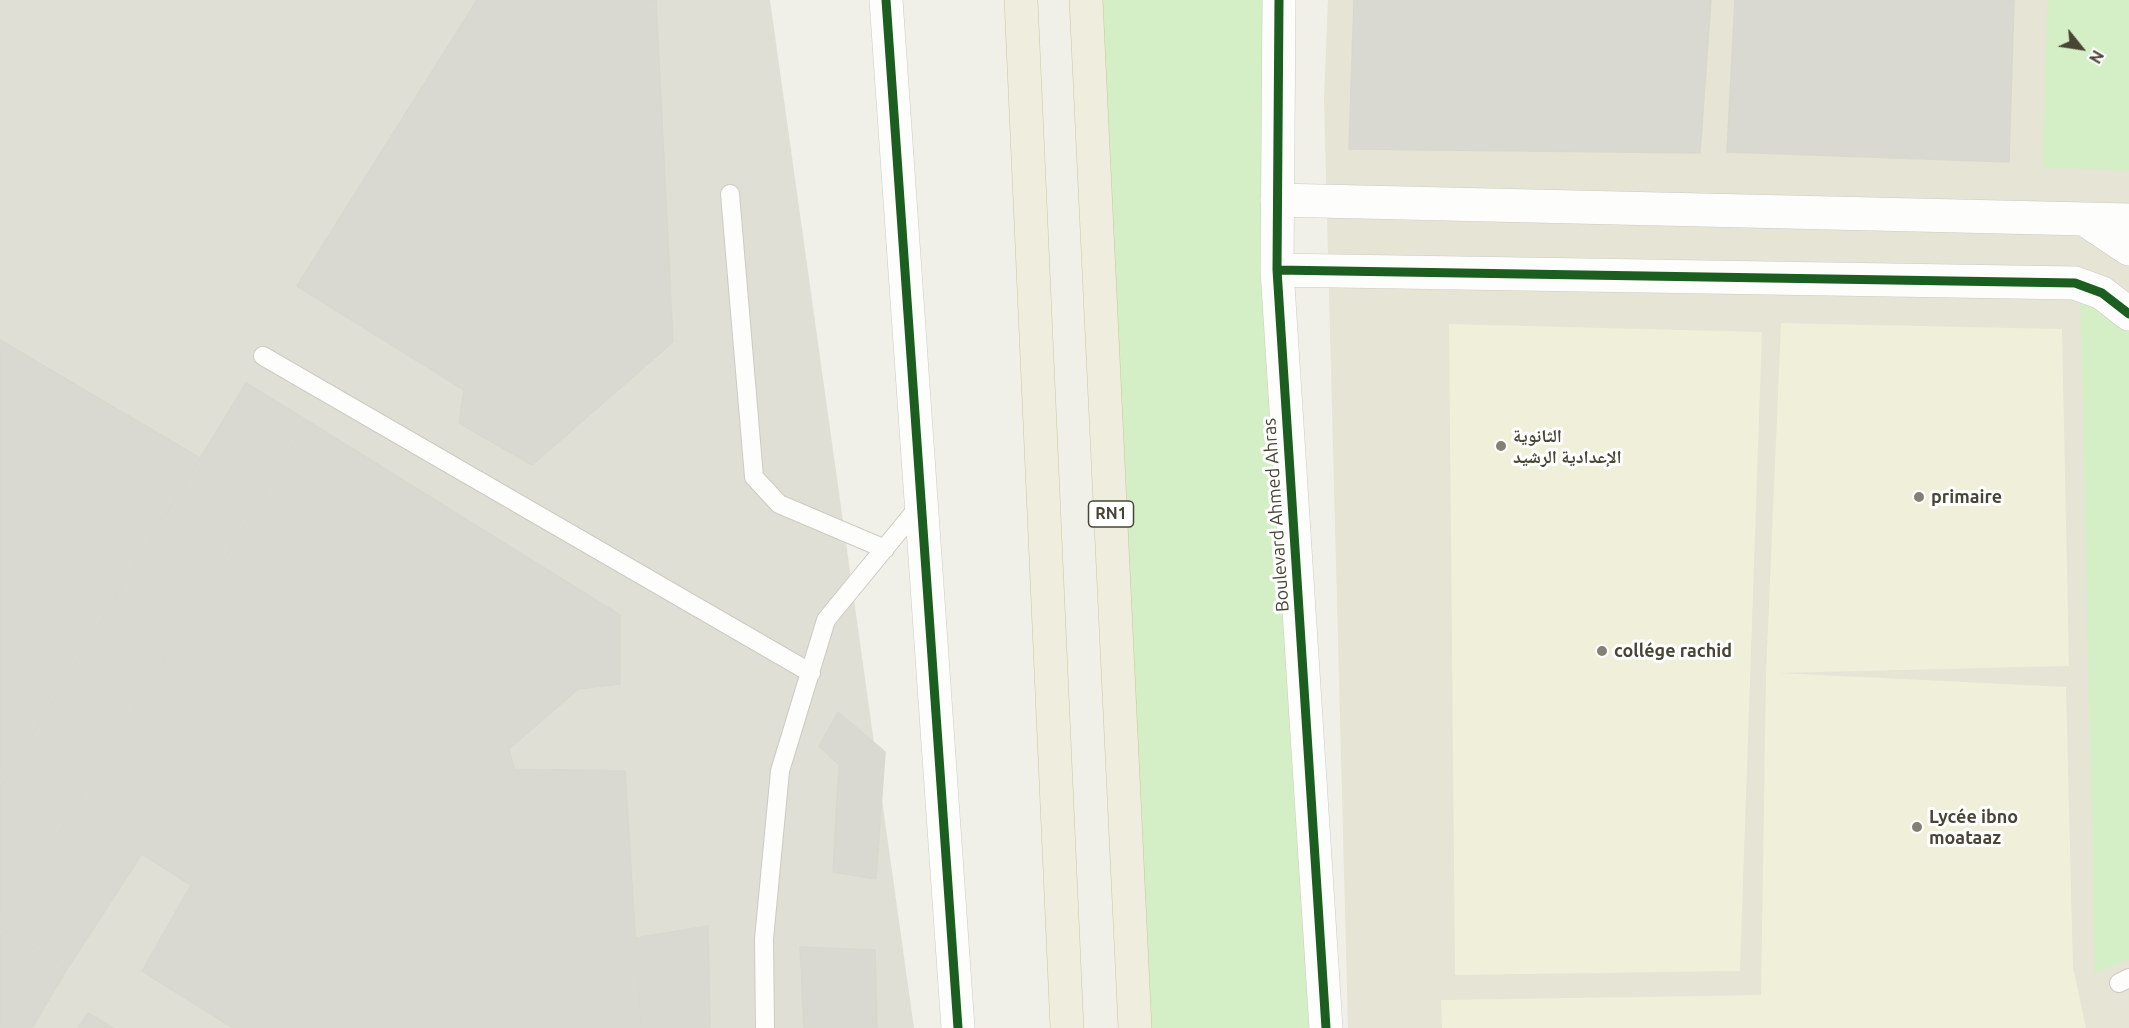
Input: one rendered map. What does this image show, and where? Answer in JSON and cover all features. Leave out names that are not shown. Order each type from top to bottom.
[{"type":"highway","points":[[1021,0],[1067,1028]]},
{"type":"highway","name":"RN1","points":[[1086,0],[1135,1028]]},
{"type":"street","points":[[886,0],[958,1028]]},
{"type":"street","name":"Boulevard Ahmed Ahras","points":[[1279,0],[1277,270],[1326,1028]]},
{"type":"street","points":[[1277,200],[2129,220]]},
{"type":"street","points":[[2085,219],[2129,249]]},
{"type":"street","points":[[1277,270],[2075,283],[2102,293],[2129,314]]},
{"type":"lane","points":[[730,194],[754,477],[779,504],[885,549]]},
{"type":"lane","points":[[263,356],[811,673]]},
{"type":"lane","points":[[765,1028],[764,939],[780,771],[826,620],[921,504]]},
{"type":"shaded area","points":[[0,0],[770,0],[914,1028],[0,1028]]},
{"type":"shaded area","points":[[1328,0],[2129,0],[2129,1028],[1348,1028],[1324,100]]},
{"type":"shaded area","points":[[1781,323],[2062,329],[2069,666],[1779,673],[2066,687],[2073,967],[2086,1028],[1442,1028],[1441,1000],[1761,995],[1766,673]]},
{"type":"shaded area","name":"collége rachid","points":[[1449,324],[1762,332],[1740,971],[1455,975]]},
{"type":"green space","points":[[1086,0],[1281,0],[1323,1028],[1135,1028]]},
{"type":"green space","points":[[2048,0],[2129,0],[2129,170],[2042,168]]},
{"type":"green space","points":[[2080,286],[2129,321],[2129,959],[2095,974]]},
{"type":"building","points":[[477,0],[656,0],[673,342],[532,465],[459,423],[464,390],[297,286]]},
{"type":"building","points":[[1354,0],[1711,0],[1700,153],[1349,149]]},
{"type":"building","points":[[1735,0],[2014,0],[2009,162],[1727,152]]},
{"type":"building","points":[[0,340],[200,458],[0,788]]},
{"type":"building","points":[[246,383],[308,421],[1,929],[67,969],[32,1028],[0,1028],[0,788]]},
{"type":"building","points":[[308,421],[620,615],[620,684],[578,689],[509,749],[514,769],[625,771],[641,1028],[233,1028],[142,971],[191,885],[142,854],[67,969],[1,929]]},
{"type":"building","points":[[838,712],[885,752],[876,879],[833,872],[839,765],[819,746]]},
{"type":"building","points":[[708,926],[710,1028],[641,1028],[635,938]]},
{"type":"building","points":[[800,947],[875,950],[877,1028],[804,1028]]},
{"type":"building","points":[[88,1013],[113,1028],[78,1028]]},
{"type":"cycle path","points":[[886,0],[958,1028]]},
{"type":"cycle path","points":[[1279,0],[1277,270],[1326,1028]]},
{"type":"cycle path","points":[[1277,270],[2075,283],[2102,293],[2129,314]]},
{"type":"place","name":"الثانوية الإعدادية الرشيد","points":[[1501,446]]},
{"type":"place","name":"primaire","points":[[1919,497]]},
{"type":"place","name":"collége rachid","points":[[1602,651]]},
{"type":"place","name":"Lycée ibno moataaz","points":[[1917,827]]}]
